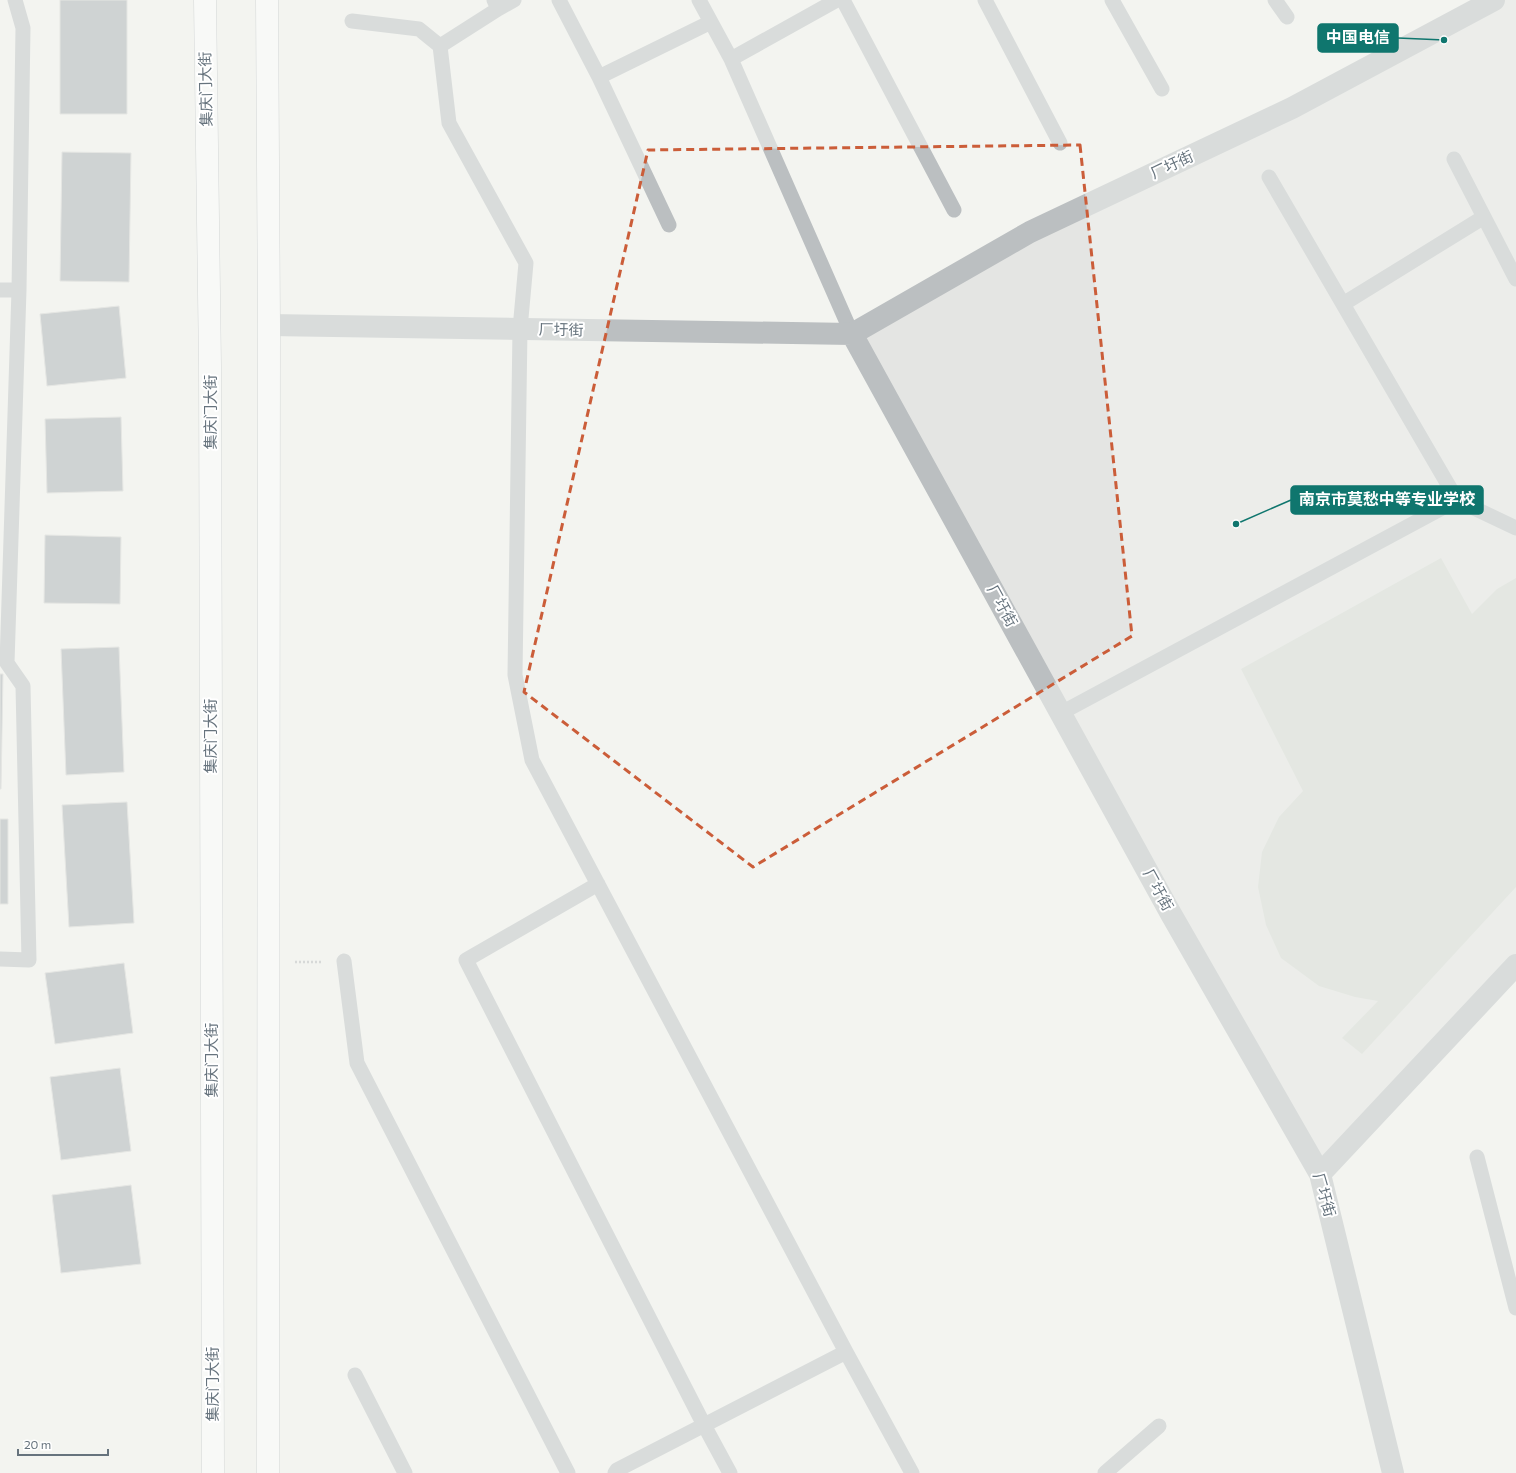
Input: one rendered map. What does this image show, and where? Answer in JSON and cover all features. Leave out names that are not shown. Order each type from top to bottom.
[{"type":"main road","name":"集庆门大街","points":[[205,0],[210,366],[213,1473]]},
{"type":"main road","points":[[267,0],[269,326],[268,1473]]},
{"type":"street","name":"厂圩街","points":[[269,326],[852,334],[1030,232],[1292,108],[1494,0]]},
{"type":"street","name":"厂圩街","points":[[852,334],[1171,914],[1320,1174],[1393,1473]]},
{"type":"street","points":[[1320,1174],[1516,965]]},
{"type":"lane","points":[[0,959],[29,960],[23,686],[3,663],[19,290],[23,28],[15,0]]},
{"type":"lane","points":[[440,46],[496,4],[514,0]]},
{"type":"lane","points":[[559,0],[599,77],[669,225]]},
{"type":"lane","points":[[699,0],[731,59],[852,334]]},
{"type":"lane","points":[[731,59],[837,0]]},
{"type":"lane","points":[[843,0],[954,210]]},
{"type":"lane","points":[[985,0],[1060,143]]},
{"type":"lane","points":[[1112,0],[1162,89]]},
{"type":"lane","points":[[1275,0],[1286,17]]},
{"type":"lane","points":[[352,21],[419,28],[440,46],[449,123],[526,263],[520,329],[515,675],[532,760],[846,1352],[912,1473]]},
{"type":"lane","points":[[599,77],[711,22]]},
{"type":"lane","points":[[1454,159],[1516,279]]},
{"type":"lane","points":[[1270,177],[1457,500],[1516,528]]},
{"type":"lane","points":[[1343,304],[1484,217]]},
{"type":"lane","points":[[0,290],[19,290]]},
{"type":"lane","points":[[1061,713],[1457,500]]},
{"type":"lane","points":[[598,884],[466,960],[730,1473]]},
{"type":"lane","points":[[344,961],[357,1063],[568,1473]]},
{"type":"lane","points":[[1477,1157],[1516,1308]]},
{"type":"lane","points":[[615,1473],[617,1470],[846,1352]]},
{"type":"lane","points":[[355,1375],[405,1473]]},
{"type":"lane","points":[[1105,1473],[1159,1426]]},
{"type":"path","points":[[269,963],[344,961]]},
{"type":"highlighted area","points":[[1080,145],[1132,636],[753,867],[524,692],[648,150]]},
{"type":"shaded area","points":[[1494,0],[1516,0],[1516,965],[1320,1174],[852,334]]},
{"type":"shaded area","points":[[1441,558],[1472,614],[1497,589],[1516,578],[1516,887],[1362,1054],[1342,1038],[1378,1001],[1355,997],[1319,986],[1281,958],[1266,925],[1258,887],[1262,852],[1279,817],[1303,791],[1241,669]]},
{"type":"building","points":[[60,0],[127,0],[127,114],[60,114]]},
{"type":"building","points":[[62,152],[131,153],[129,282],[60,281]]},
{"type":"building","points":[[119,306],[126,378],[47,386],[40,314]]},
{"type":"building","points":[[121,417],[123,491],[47,493],[45,419]]},
{"type":"building","points":[[45,535],[121,537],[120,604],[44,603]]},
{"type":"building","points":[[119,647],[124,772],[66,775],[61,649]]},
{"type":"building","points":[[0,674],[3,674],[1,789],[0,789]]},
{"type":"building","points":[[127,802],[134,923],[69,927],[62,805]]},
{"type":"building","points":[[0,819],[8,819],[8,904],[0,904]]},
{"type":"building","points":[[124,963],[133,1033],[55,1044],[45,973]]},
{"type":"building","points":[[120,1068],[131,1151],[61,1160],[50,1077]]},
{"type":"building","points":[[131,1185],[141,1264],[61,1273],[52,1195]]},
{"type":"place","name":"中国电信","points":[[1444,40]]},
{"type":"place","name":"南京市莫愁中等专业学校","points":[[1236,524]]}]
